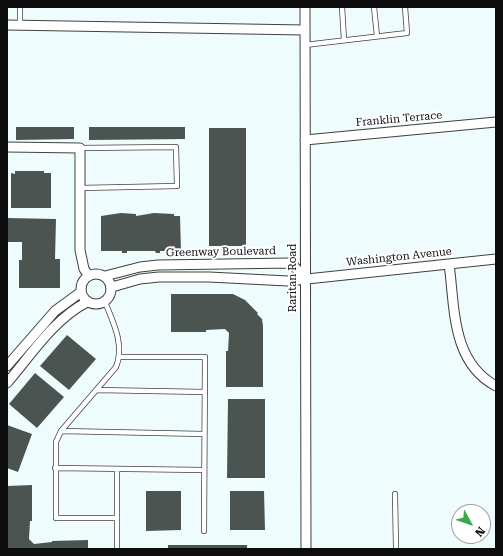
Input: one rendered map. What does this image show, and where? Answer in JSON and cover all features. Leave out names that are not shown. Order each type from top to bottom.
[{"type":"street","name":"Raritan Road","points":[[305,7],[306,549]]},
{"type":"street","points":[[7,25],[305,30]]},
{"type":"street","name":"Franklin Terrace","points":[[305,140],[496,122]]},
{"type":"street","points":[[7,147],[80,148],[80,250],[84,268],[89,276]]},
{"type":"street","name":"Washington Avenue","points":[[305,278],[496,260]]},
{"type":"street","name":"Greenway Boulevard","points":[[105,276],[140,266],[236,264],[252,262],[291,263],[305,278]]},
{"type":"street","points":[[236,264],[236,279]]},
{"type":"street","points":[[450,264],[461,347],[477,372],[496,386]]},
{"type":"street","points":[[98,274],[105,276],[112,287],[110,295],[105,302],[96,305],[87,302],[81,292],[82,283],[89,276],[98,274]]},
{"type":"street","points":[[112,287],[140,279],[159,277],[209,277],[288,281],[305,278]]},
{"type":"street","points":[[7,366],[55,311],[81,292]]},
{"type":"street","points":[[7,383],[62,320],[78,307],[87,302]]},
{"type":"lane","points":[[20,7],[20,25]]},
{"type":"lane","points":[[342,7],[344,40]]},
{"type":"lane","points":[[374,7],[377,36]]},
{"type":"lane","points":[[305,45],[407,33],[405,7]]},
{"type":"lane","points":[[80,148],[176,147],[177,186],[80,188]]},
{"type":"lane","points":[[105,302],[118,337],[120,357],[116,367],[61,431],[56,442],[56,518],[117,518]]},
{"type":"lane","points":[[120,357],[205,357],[204,531]]},
{"type":"lane","points":[[97,390],[205,392]]},
{"type":"lane","points":[[61,431],[204,434]]},
{"type":"lane","points":[[55,468],[204,470]]},
{"type":"lane","points":[[117,469],[117,549]]},
{"type":"lane","points":[[395,494],[396,549]]},
{"type":"building","points":[[8,127],[8,140],[7,140]]},
{"type":"building","points":[[16,127],[74,127],[74,139],[16,140]]},
{"type":"building","points":[[89,127],[185,127],[185,139],[89,140]]},
{"type":"building","points":[[209,128],[246,128],[246,246],[209,246]]},
{"type":"building","points":[[15,171],[44,171],[44,173],[51,173],[51,208],[11,208],[11,173],[15,174]]},
{"type":"building","points":[[121,213],[136,214],[136,216],[154,213],[174,214],[174,216],[180,216],[181,251],[160,251],[160,253],[156,253],[155,251],[127,251],[127,253],[122,253],[122,251],[101,251],[101,216]]},
{"type":"building","points":[[7,218],[56,219],[55,259],[60,259],[60,288],[19,288],[19,260],[22,260],[22,242],[7,242]]},
{"type":"building","points":[[171,294],[233,294],[245,300],[258,313],[257,314],[262,319],[263,326],[263,387],[226,387],[226,351],[228,351],[229,333],[225,329],[206,330],[206,332],[171,332]]},
{"type":"building","points":[[67,335],[96,359],[69,390],[40,366]]},
{"type":"building","points":[[35,373],[64,397],[37,428],[9,404]]},
{"type":"building","points":[[228,399],[265,399],[265,478],[227,478]]},
{"type":"building","points":[[7,425],[32,434],[18,472],[7,468]]},
{"type":"building","points":[[32,485],[32,521],[30,521],[29,539],[34,544],[52,541],[88,540],[88,549],[7,549],[7,486]]},
{"type":"building","points":[[146,491],[181,491],[181,530],[146,531]]},
{"type":"building","points":[[230,491],[264,491],[265,530],[230,530]]},
{"type":"building","points":[[168,545],[247,545],[247,549],[168,549]]}]
